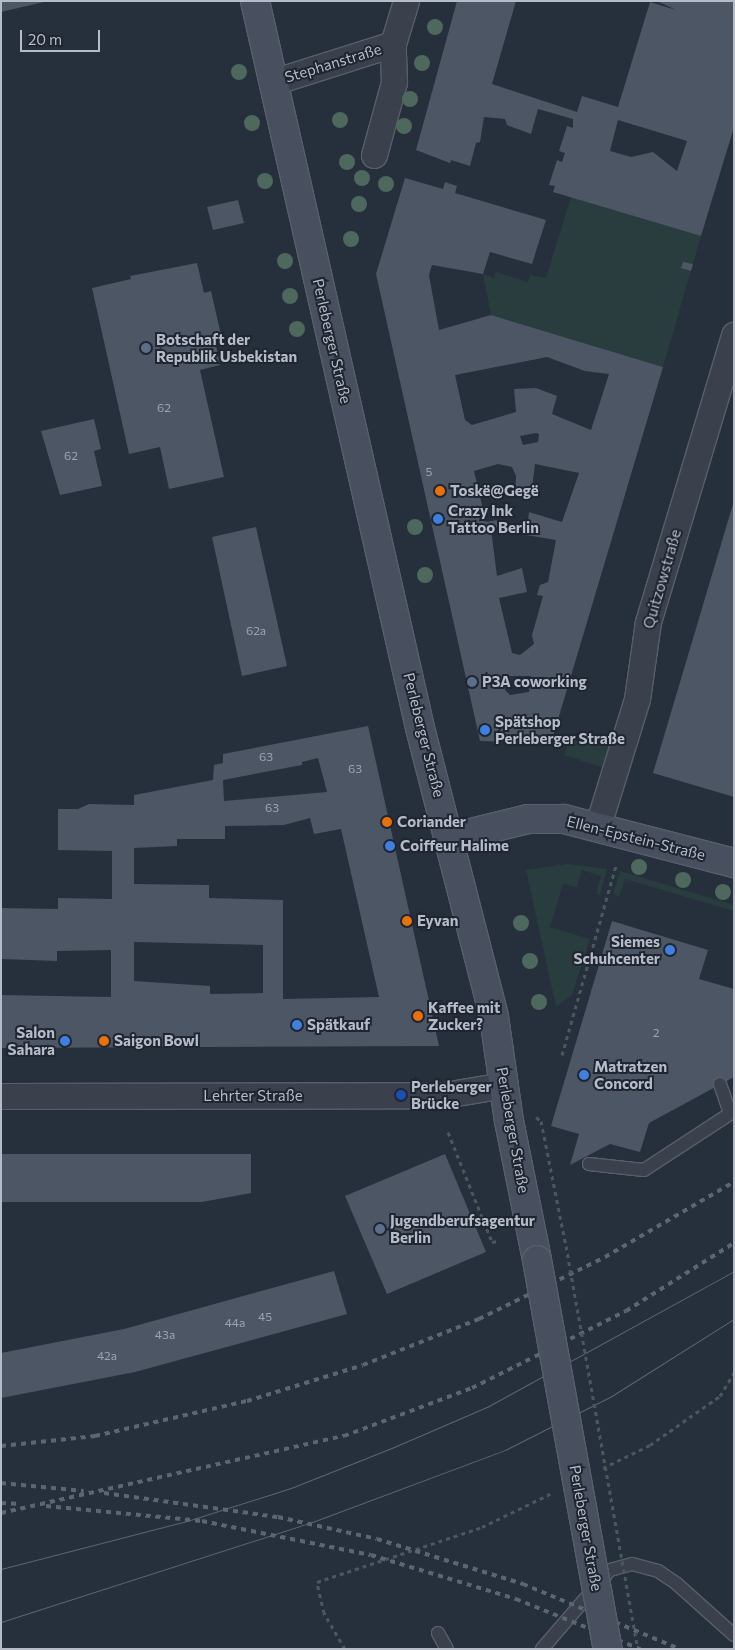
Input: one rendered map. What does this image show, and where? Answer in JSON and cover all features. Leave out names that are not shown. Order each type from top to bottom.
[{"type":"main road","name":"Perleberger Straße","points":[[255,1],[377,543],[498,1034],[504,1085],[608,1649]]},
{"type":"main road","name":"Ellen-Epstein-Straße","points":[[450,838],[528,819],[598,825],[734,863]]},
{"type":"street","name":"Stephanstraße","points":[[374,154],[394,82],[393,44],[406,1]]},
{"type":"street","name":"Stephanstraße","points":[[273,82],[393,44]]},
{"type":"street","name":"Quitzowstraße","points":[[598,825],[637,699],[648,622],[734,335]]},
{"type":"street","name":"Lehrter Straße","points":[[1,1096],[444,1095],[504,1085]]},
{"type":"lane","points":[[589,1164],[644,1170],[732,1112],[720,1084]]},
{"type":"lane","points":[[542,1649],[610,1570],[632,1564],[658,1571],[677,1584],[734,1635]]},
{"type":"lane","points":[[438,1633],[447,1649]]},
{"type":"path","points":[[562,1055],[616,865]]},
{"type":"path","points":[[440,1010],[448,1008]]},
{"type":"path","points":[[540,1121],[566,1246],[638,1649]]},
{"type":"path","points":[[448,1132],[492,1242],[498,1242]]},
{"type":"path","points":[[597,1471],[650,1445],[720,1396],[734,1373]]},
{"type":"path","points":[[345,1649],[324,1613],[318,1582],[482,1527],[562,1488]]},
{"type":"shaded area","points":[[571,197],[701,236],[663,367],[491,315],[483,274],[494,278],[496,272],[528,282],[530,275],[546,278]]},
{"type":"shaded area","points":[[570,734],[610,746],[604,768],[564,755]]},
{"type":"shaded area","points":[[567,864],[607,869],[600,895],[596,894],[601,876],[582,870],[577,887],[563,884],[550,927],[590,939],[572,995],[556,1007],[526,870]]},
{"type":"shaded area","points":[[620,871],[734,905],[734,911],[625,879],[619,897],[613,894]]},
{"type":"building","points":[[1,1],[44,1],[44,2],[1,12]]},
{"type":"building","points":[[457,1],[516,1],[492,84],[577,112],[582,96],[618,107],[650,2],[676,10],[657,1],[734,1],[734,127],[701,236],[553,192],[555,186],[549,185],[557,160],[562,162],[565,153],[559,151],[567,126],[573,128],[573,119],[538,109],[531,134],[507,125],[505,119],[484,117],[480,142],[476,143],[470,166],[451,160],[450,163],[416,150]],"holes":[[[618,120],[687,141],[677,171],[653,152],[631,157],[610,151]]]},
{"type":"building","points":[[405,178],[443,189],[445,182],[457,186],[455,193],[546,220],[532,264],[490,252],[483,274],[432,265],[429,275],[439,330],[491,315],[663,367],[551,743],[480,741],[376,274]],"holes":[[[547,357],[585,371],[609,374],[591,430],[552,414],[557,396],[536,388],[514,389],[516,412],[472,425],[465,420],[455,375]],[[536,433],[539,434],[538,442],[523,445],[520,436]],[[498,464],[512,467],[516,476],[515,494],[531,497],[535,464],[579,473],[562,522],[529,512],[526,535],[556,540],[548,582],[540,585],[537,595],[543,596],[532,635],[534,644],[520,655],[512,653],[499,598],[527,592],[522,568],[497,576],[491,529],[499,527],[498,520],[486,522],[474,471]],[[506,676],[531,676],[529,692],[510,695],[505,690]]]},
{"type":"building","points":[[238,200],[244,223],[213,230],[207,207]]},
{"type":"building","points":[[683,262],[693,264],[691,271],[681,268]]},
{"type":"building","points":[[197,263],[204,293],[211,291],[221,335],[214,336],[220,365],[200,370],[224,477],[169,489],[160,447],[129,454],[92,288],[131,279],[130,276]]},
{"type":"building","points":[[94,419],[101,449],[94,451],[102,486],[60,495],[41,431]]},
{"type":"building","points":[[734,504],[734,797],[653,773]]},
{"type":"building","points":[[256,527],[287,666],[242,676],[212,537]]},
{"type":"building","points":[[368,726],[439,1046],[1,1048],[1,995],[111,997],[111,950],[57,951],[57,961],[1,959],[1,908],[58,909],[58,898],[112,899],[112,851],[58,850],[58,809],[78,809],[89,804],[134,805],[134,795],[213,780],[214,765],[223,763],[223,754]],"holes":[[[318,758],[327,792],[224,801],[223,780],[302,765],[302,762]],[[310,818],[314,834],[341,829],[379,997],[283,999],[283,900],[209,898],[209,885],[134,884],[134,848],[177,846],[177,839],[225,839],[225,826],[284,825]],[[134,942],[263,945],[263,993],[210,994],[210,986],[134,981]]]},
{"type":"building","points":[[612,921],[708,950],[699,979],[734,989],[734,1077],[649,1123],[640,1152],[610,1144],[570,1165],[579,1134],[551,1126]]},
{"type":"building","points":[[1,1154],[251,1154],[251,1193],[202,1202],[1,1202]]},
{"type":"building","points":[[445,1154],[486,1252],[387,1294],[345,1196]]},
{"type":"building","points":[[334,1271],[347,1314],[135,1372],[1,1398],[1,1353],[124,1329]]},
{"type":"tram line","points":[[1,1569],[187,1521],[291,1488],[394,1447],[487,1407],[734,1271]]},
{"type":"tram line","points":[[1,1622],[307,1524],[505,1450],[610,1397],[734,1319]]},
{"type":"railway","points":[[1,1446],[95,1436],[247,1401],[363,1365],[479,1319],[605,1257],[734,1182]]},
{"type":"railway","points":[[1,1513],[344,1436],[472,1388],[626,1311],[734,1243]]},
{"type":"railway","points":[[1,1483],[84,1491]]},
{"type":"railway","points":[[104,1493],[278,1517],[377,1539],[523,1584],[680,1649]]},
{"type":"railway","points":[[1,1503],[21,1504]]},
{"type":"railway","points":[[46,1506],[202,1521],[371,1555],[516,1599],[640,1649]]},
{"type":"place","name":"Botschaft der Republik Usbekistan","points":[[146,348]]},
{"type":"place","name":"Toskë@Gegë","points":[[440,491]]},
{"type":"place","name":"Crazy Ink Tattoo Berlin","points":[[438,519]]},
{"type":"place","name":"P3A coworking","points":[[472,682]]},
{"type":"place","name":"Spätshop Perleberger Straße","points":[[485,730]]},
{"type":"place","name":"Coriander","points":[[387,822]]},
{"type":"place","name":"Coiffeur Halime","points":[[390,846]]},
{"type":"place","name":"Eyvan","points":[[407,921]]},
{"type":"place","name":"Siemes Schuhcenter","points":[[670,950]]},
{"type":"place","name":"Kaffee mit Zucker?","points":[[418,1016]]},
{"type":"place","name":"Spätkauf","points":[[297,1025]]},
{"type":"place","name":"Salon Sahara","points":[[65,1041]]},
{"type":"place","name":"Saigon Bowl","points":[[104,1041]]},
{"type":"place","name":"Matratzen Concord","points":[[584,1075]]},
{"type":"place","name":"Perleberger Brücke","points":[[401,1095]]},
{"type":"place","name":"Jugendberufsagentur Berlin","points":[[380,1229]]}]
